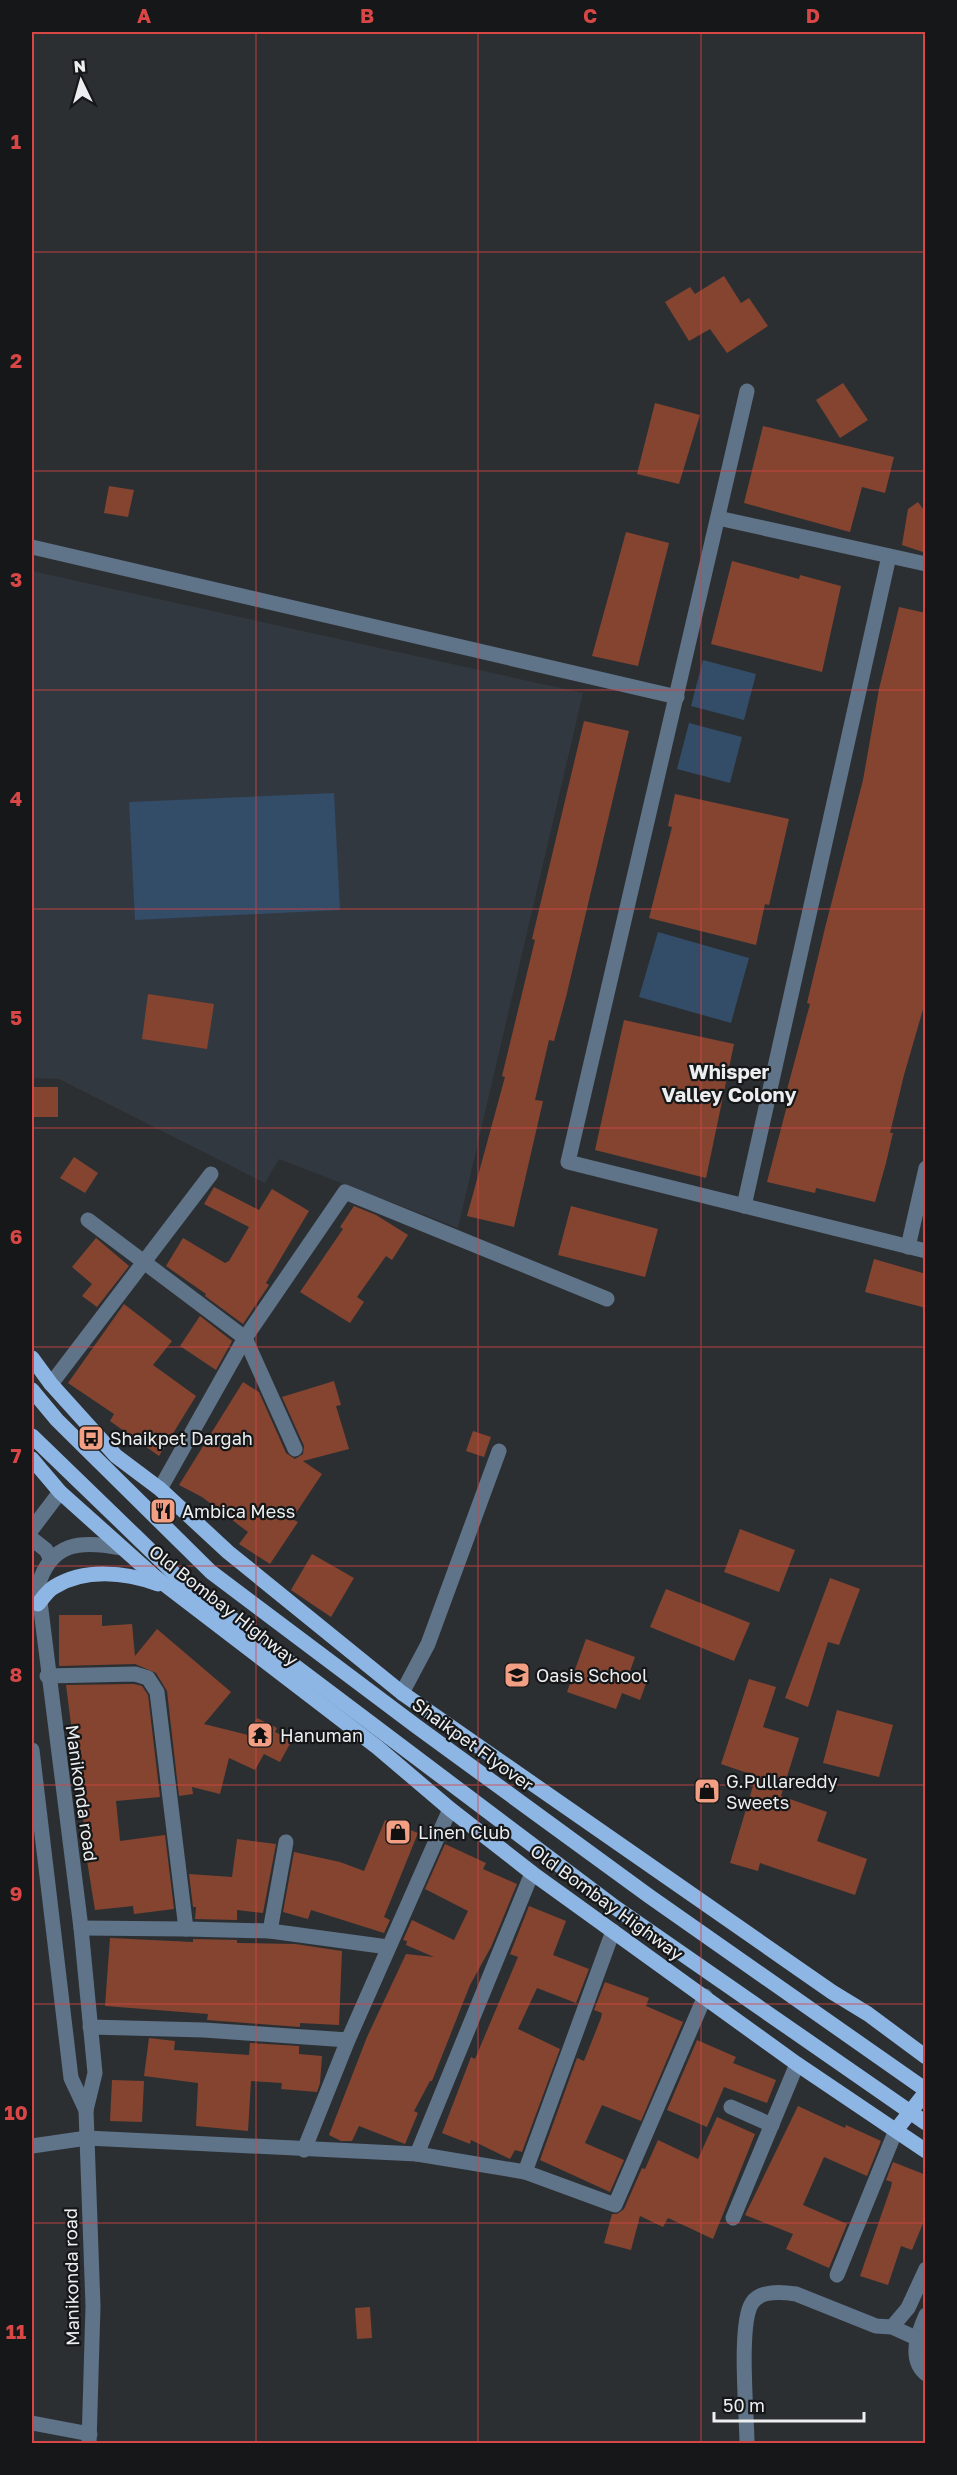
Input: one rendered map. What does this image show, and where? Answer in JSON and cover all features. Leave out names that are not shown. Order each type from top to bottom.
[{"type":"main road","points":[[32,1358],[51,1384],[116,1455],[160,1489],[228,1552],[402,1693],[832,1992],[868,2014],[926,2057]]},
{"type":"main road","name":"Shaikpet Flyover","points":[[32,1390],[57,1420],[211,1572],[416,1726],[649,1896],[926,2091]]},
{"type":"main road","points":[[32,1436],[182,1581],[616,1908],[926,2123]]},
{"type":"main road","name":"Old Bombay Highway","points":[[32,1460],[60,1492],[169,1588],[377,1747],[450,1809],[532,1873],[797,2064],[926,2151]]},
{"type":"main road","points":[[38,1604],[52,1587],[90,1575],[114,1573],[138,1577],[169,1588]]},
{"type":"main road","points":[[896,2130],[926,2091]]},
{"type":"street","points":[[747,391],[568,1162],[926,1251]]},
{"type":"street","points":[[718,518],[926,564]]},
{"type":"street","points":[[32,547],[676,697]]},
{"type":"street","points":[[744,1206],[889,556]]},
{"type":"street","points":[[908,1247],[926,1168]]},
{"type":"street","points":[[51,1384],[211,1174]]},
{"type":"street","points":[[160,1489],[245,1338],[345,1192],[607,1299]]},
{"type":"street","points":[[88,1220],[245,1338],[295,1449]]},
{"type":"street","points":[[402,1693],[428,1644],[499,1451]]},
{"type":"street","points":[[32,1529],[60,1492]]},
{"type":"street","points":[[32,1539],[46,1550],[50,1558],[66,1548],[82,1545],[98,1544],[121,1548]]},
{"type":"street","name":"Manikonda road","points":[[50,1558],[38,1586],[38,1604],[81,1928],[95,2073],[86,2110],[93,2306],[90,2439]]},
{"type":"street","points":[[47,1676],[135,1674],[148,1678],[153,1683],[157,1692],[186,1929]]},
{"type":"street","name":"Manikonda road","points":[[32,1750],[71,2078],[86,2110]]},
{"type":"street","points":[[304,2150],[348,2040],[450,1809]]},
{"type":"street","points":[[270,1931],[286,1842]]},
{"type":"street","points":[[417,2154],[532,1873]]},
{"type":"street","points":[[81,1928],[270,1931],[388,1947]]},
{"type":"street","points":[[525,2172],[613,1931]]},
{"type":"street","points":[[32,2146],[87,2138],[417,2154],[525,2172],[615,2205],[705,1996]]},
{"type":"street","points":[[90,2027],[204,2030],[348,2040]]},
{"type":"street","points":[[733,2218],[797,2064]]},
{"type":"street","points":[[731,2107],[772,2125]]},
{"type":"street","points":[[837,2275],[896,2130]]},
{"type":"street","points":[[892,2327],[908,2308],[926,2269]]},
{"type":"street","points":[[747,2444],[745,2334],[748,2312],[752,2302],[759,2296],[782,2292],[795,2294],[876,2326],[892,2327],[916,2338]]},
{"type":"street","points":[[926,2315],[916,2338],[916,2354],[926,2374]]},
{"type":"street","points":[[32,2423],[90,2439]]},
{"type":"shaded area","points":[[32,571],[583,693],[458,1228],[279,1159],[265,1183],[59,1079],[32,1078]]},
{"type":"shaded area","points":[[703,660],[756,674],[744,720],[691,706]]},
{"type":"shaded area","points":[[689,723],[742,737],[730,783],[677,769]]},
{"type":"shaded area","points":[[334,793],[340,910],[135,920],[129,802]]},
{"type":"shaded area","points":[[658,932],[749,958],[731,1023],[639,997]]},
{"type":"building","points":[[724,276],[741,303],[749,298],[768,326],[727,353],[710,329],[689,341],[665,302],[690,287],[695,294]]},
{"type":"building","points":[[843,383],[868,420],[840,438],[816,400]]},
{"type":"building","points":[[655,403],[700,415],[679,484],[637,474]]},
{"type":"building","points":[[763,426],[894,457],[885,493],[862,487],[850,532],[744,503]]},
{"type":"building","points":[[109,486],[134,490],[128,517],[104,513]]},
{"type":"building","points":[[918,502],[926,513],[926,553],[902,545],[908,509]]},
{"type":"building","points":[[626,532],[669,543],[638,666],[592,656]]},
{"type":"building","points":[[732,561],[799,579],[800,575],[841,586],[822,672],[711,644]]},
{"type":"building","points":[[899,607],[926,613],[926,999],[904,1075],[890,1133],[893,1133],[875,1202],[816,1188],[815,1193],[767,1182],[789,1098],[785,1097],[810,1004],[807,1003],[863,780],[879,689]]},
{"type":"building","points":[[584,721],[629,731],[566,997],[554,1041],[549,1040],[535,1100],[543,1101],[514,1227],[467,1216],[505,1077],[502,1076],[535,940],[532,939]]},
{"type":"building","points":[[675,794],[789,819],[769,905],[765,904],[756,945],[649,918],[672,827],[668,826]]},
{"type":"building","points":[[148,994],[214,1004],[207,1049],[142,1039]]},
{"type":"building","points":[[624,1020],[734,1044],[706,1178],[595,1150]]},
{"type":"building","points":[[32,1087],[58,1087],[58,1117],[32,1117]]},
{"type":"building","points":[[74,1157],[98,1173],[85,1193],[60,1178]]},
{"type":"building","points":[[214,1187],[259,1210],[272,1189],[309,1211],[266,1283],[269,1285],[243,1324],[166,1266],[183,1238],[225,1263],[229,1261],[249,1227],[204,1204]]},
{"type":"building","points":[[354,1206],[376,1215],[408,1235],[392,1260],[386,1256],[357,1297],[364,1302],[350,1323],[300,1292],[343,1229],[340,1227]]},
{"type":"building","points":[[571,1206],[658,1229],[645,1277],[558,1255]]},
{"type":"building","points":[[96,1238],[129,1266],[97,1307],[82,1296],[92,1284],[72,1267]]},
{"type":"building","points":[[874,1259],[926,1274],[926,1308],[865,1292]]},
{"type":"building","points":[[124,1304],[172,1341],[153,1365],[196,1396],[159,1456],[110,1421],[114,1414],[68,1383]]},
{"type":"building","points":[[200,1316],[232,1341],[216,1370],[180,1346]]},
{"type":"building","points":[[334,1381],[341,1405],[336,1406],[349,1449],[303,1461],[322,1474],[292,1519],[298,1522],[270,1564],[239,1544],[248,1532],[202,1497],[179,1485],[243,1382],[259,1392],[286,1453],[295,1459],[303,1454],[304,1446],[282,1397]]},
{"type":"building","points":[[473,1431],[491,1437],[484,1457],[466,1451]]},
{"type":"building","points":[[740,1529],[795,1550],[779,1592],[724,1572]]},
{"type":"building","points":[[312,1554],[354,1578],[331,1617],[291,1590]]},
{"type":"building","points":[[830,1578],[860,1589],[839,1645],[828,1642],[808,1707],[785,1698]]},
{"type":"building","points":[[666,1589],[750,1623],[734,1661],[650,1627]]},
{"type":"building","points":[[59,1615],[102,1615],[102,1626],[132,1624],[135,1656],[157,1629],[231,1692],[204,1724],[248,1735],[257,1718],[277,1728],[275,1732],[292,1740],[280,1762],[264,1754],[255,1770],[229,1758],[220,1794],[192,1787],[193,1794],[179,1796],[167,1691],[156,1673],[135,1664],[59,1666]]},
{"type":"building","points":[[586,1639],[635,1657],[629,1674],[647,1681],[640,1700],[622,1693],[616,1709],[567,1692]]},
{"type":"building","points":[[749,1679],[776,1687],[763,1727],[799,1738],[781,1796],[827,1812],[817,1841],[867,1859],[855,1895],[760,1863],[758,1871],[730,1863],[756,1776],[721,1764]]},
{"type":"building","points":[[134,1684],[142,1686],[148,1695],[160,1797],[116,1801],[120,1841],[165,1835],[174,1909],[134,1914],[133,1906],[95,1910],[84,1842],[86,1842],[66,1685]]},
{"type":"building","points":[[837,1710],[893,1725],[879,1777],[823,1763]]},
{"type":"building","points":[[385,1820],[418,1833],[384,1917],[390,1920],[384,1933],[311,1910],[308,1919],[283,1912],[294,1852],[340,1862],[364,1871]]},
{"type":"building","points":[[237,1839],[276,1844],[263,1913],[237,1910],[237,1920],[195,1919],[196,1907],[193,1907],[189,1874],[232,1877]]},
{"type":"building","points":[[445,1844],[486,1863],[483,1869],[517,1884],[491,1947],[470,1985],[432,2081],[414,2111],[418,2113],[405,2144],[359,2126],[352,2141],[341,2141],[329,2135],[367,2037],[406,1954],[434,1957],[406,1945],[407,1941],[403,1940],[412,1920],[454,1940],[468,1911],[425,1889]]},
{"type":"building","points":[[529,1906],[566,1921],[553,1955],[589,1969],[576,2003],[537,1988],[518,2029],[560,2049],[522,2152],[515,2150],[510,2159],[471,2140],[470,2144],[442,2133],[471,2057],[475,2059],[518,1957],[510,1954]]},
{"type":"building","points":[[110,1938],[193,1942],[193,1939],[237,1940],[237,1943],[295,1944],[342,1951],[339,2025],[300,2023],[300,2027],[207,2020],[208,2014],[105,2006]]},
{"type":"building","points":[[605,1982],[649,1998],[646,2006],[683,2022],[641,2121],[602,2105],[585,2143],[624,2160],[610,2192],[540,2160],[577,2058],[584,2061],[601,2018],[602,2013],[594,2010]]},
{"type":"building","points":[[149,2038],[175,2041],[174,2050],[249,2055],[250,2043],[299,2046],[299,2054],[322,2056],[320,2083],[317,2092],[281,2089],[282,2083],[251,2081],[248,2131],[196,2126],[198,2083],[144,2076]]},
{"type":"building","points":[[697,2040],[736,2057],[733,2063],[776,2080],[767,2103],[724,2087],[707,2127],[667,2110]]},
{"type":"building","points":[[112,2080],[144,2081],[142,2122],[110,2121]]},
{"type":"building","points":[[798,2106],[845,2128],[846,2125],[881,2141],[867,2176],[824,2157],[803,2205],[847,2224],[829,2268],[786,2249],[793,2234],[745,2215]]},
{"type":"building","points":[[717,2117],[755,2134],[713,2239],[668,2218],[663,2227],[640,2216],[631,2250],[604,2243],[612,2214],[617,2214],[624,2209],[642,2168],[645,2169],[658,2140],[698,2159]]},
{"type":"building","points":[[893,2162],[926,2175],[926,2216],[912,2250],[901,2246],[888,2285],[860,2276],[891,2187],[892,2182],[886,2180]]},
{"type":"building","points":[[370,2307],[372,2338],[357,2339],[355,2308]]},
{"type":"place","name":"Shaikpet Dargah","points":[[91,1438]]},
{"type":"place","name":"Ambica Mess","points":[[163,1511]]},
{"type":"place","name":"Oasis School","points":[[517,1675]]},
{"type":"place","name":"Hanuman","points":[[260,1735]]},
{"type":"place","name":"G.Pullareddy Sweets","points":[[707,1791]]},
{"type":"place","name":"Linen Club","points":[[398,1832]]},
{"type":"district","name":"Whisper Valley Colony","points":[[729,1082]]}]
